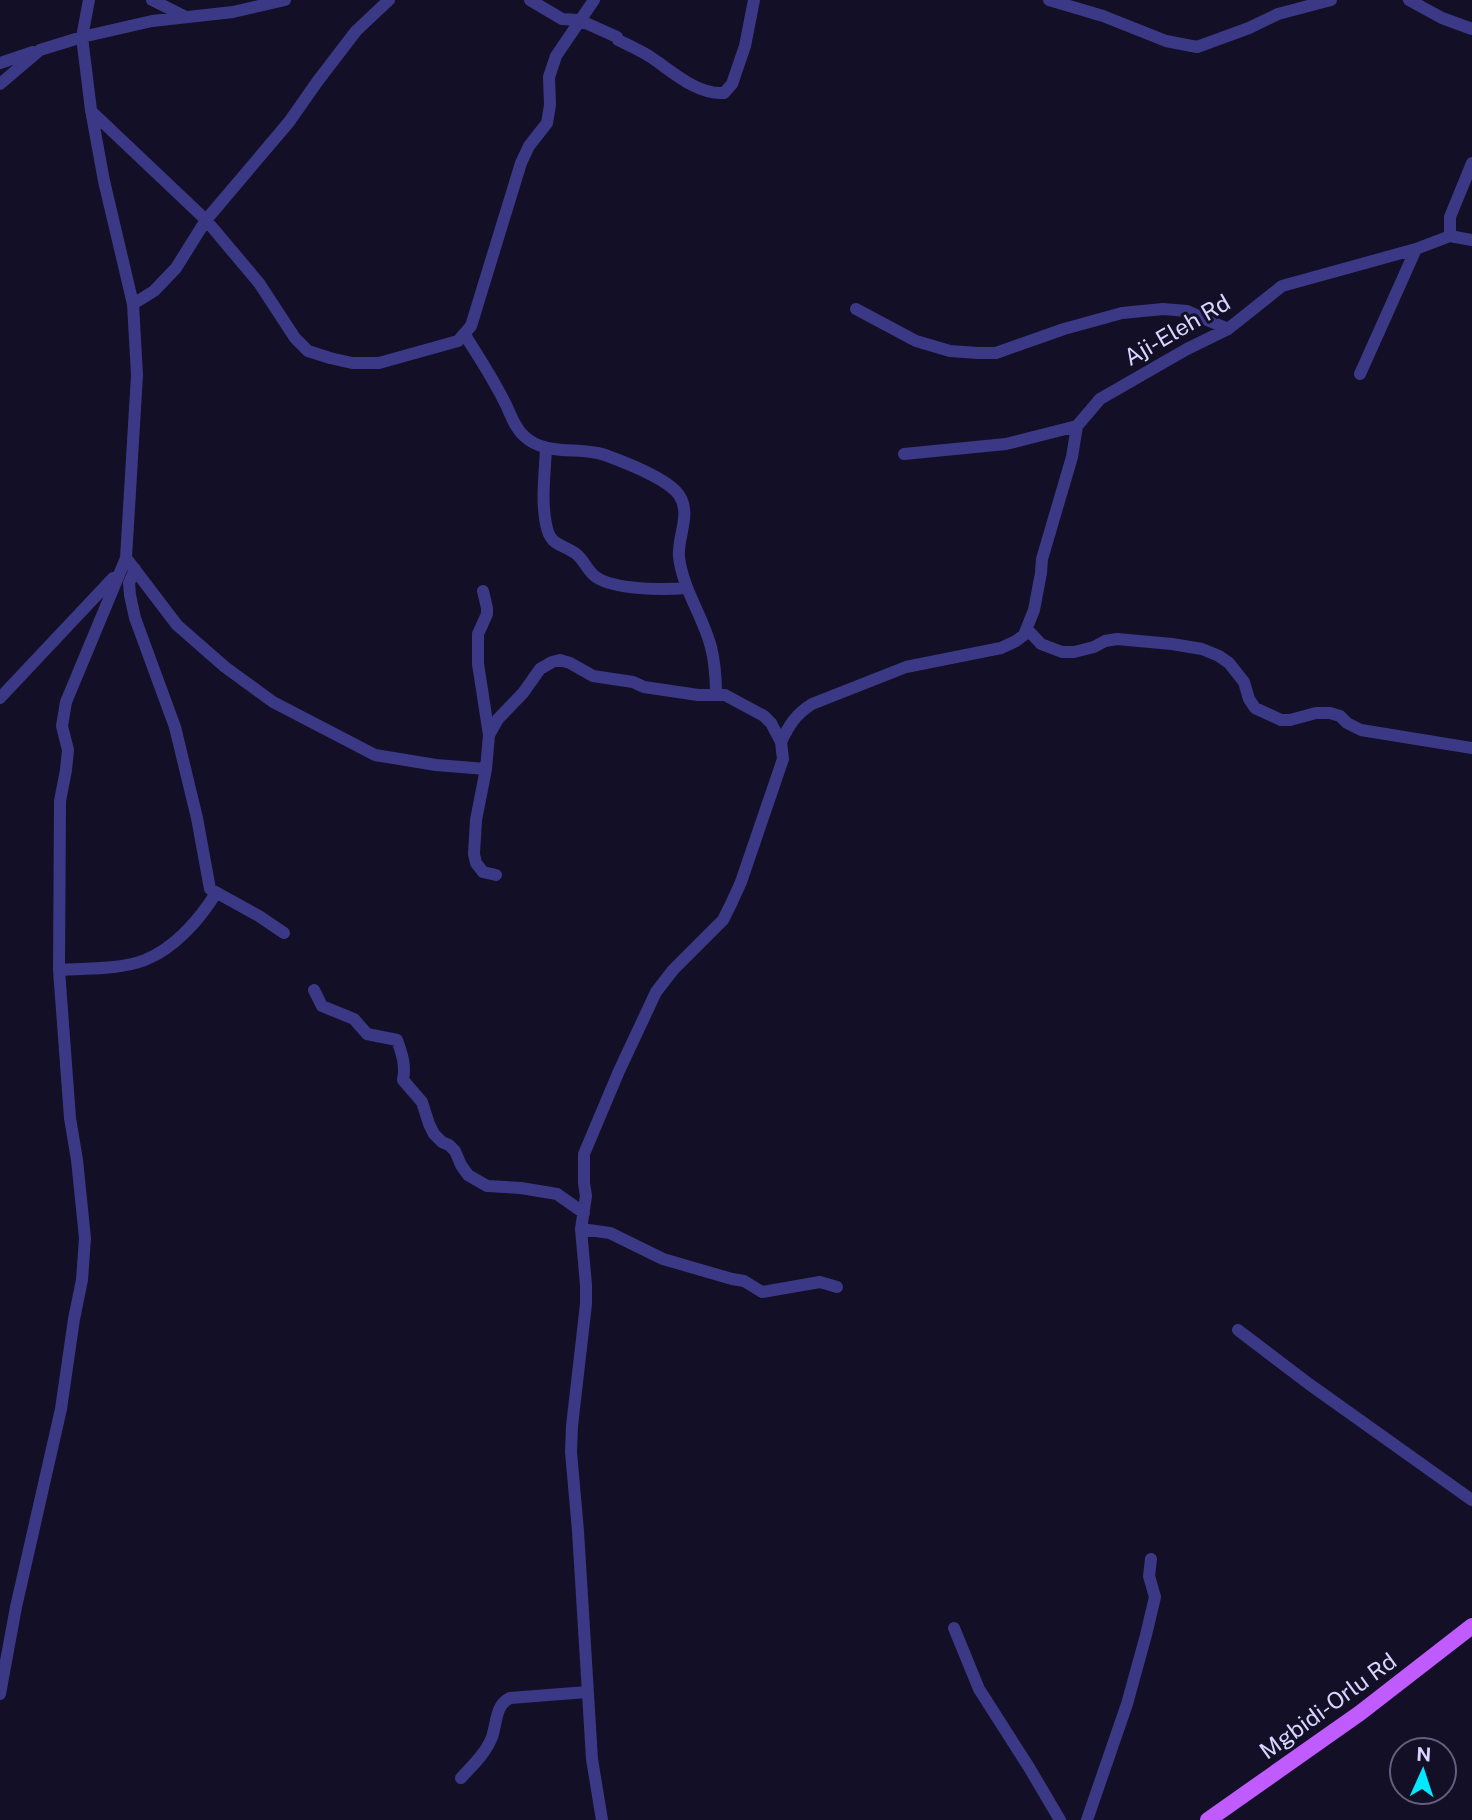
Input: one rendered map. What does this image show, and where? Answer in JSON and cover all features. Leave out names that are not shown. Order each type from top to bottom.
[{"type":"main road","name":"Mgbidi-Orlu Rd","points":[[1208,1820],[1360,1713],[1472,1626]]},
{"type":"street","points":[[0,1694],[16,1606],[61,1409],[83,1269],[85,1238],[70,1118],[59,970],[60,802],[68,750],[62,726],[66,702],[126,558],[137,375],[132,304],[91,110],[82,37],[89,0]]},
{"type":"street","points":[[152,0],[185,16]]},
{"type":"street","points":[[0,63],[112,29],[185,16],[233,12],[285,0]]},
{"type":"street","points":[[132,304],[154,291],[176,268],[206,220],[289,122],[356,31],[389,0]]},
{"type":"street","points":[[530,0],[562,19],[579,20],[617,37],[704,91],[714,94],[724,93],[732,84],[745,46],[754,0]]},
{"type":"street","points":[[91,110],[206,220],[258,283],[295,338],[308,351],[352,363],[379,363],[458,341],[471,326],[521,163],[529,146],[547,122],[550,105],[549,77],[556,56],[594,0]]},
{"type":"street","points":[[1049,0],[1103,16],[1166,41],[1197,47],[1278,14],[1331,0]]},
{"type":"street","points":[[1409,0],[1442,18],[1472,29]]},
{"type":"street","points":[[0,84],[40,50]]},
{"type":"street","points":[[1472,163],[1450,217],[1450,236],[1472,240]]},
{"type":"street","name":"Aji-Eleh Rd","points":[[1077,426],[1100,399],[1228,329],[1282,286],[1416,249],[1450,236]]},
{"type":"street","points":[[1360,374],[1416,249]]},
{"type":"street","points":[[856,309],[916,341],[950,351],[978,353],[996,353],[1122,313],[1163,309],[1187,311],[1228,329]]},
{"type":"street","points":[[465,335],[525,437],[546,448],[600,453],[667,484],[678,495],[683,505],[684,522],[678,546],[679,559],[686,587],[711,648],[716,675],[716,695]]},
{"type":"street","points":[[781,742],[789,725],[800,712],[812,704],[906,667],[1001,648],[1016,641],[1027,629],[1034,610],[1042,559],[1072,457],[1077,426],[1006,444],[904,454]]},
{"type":"street","points":[[546,448],[546,526],[555,544],[581,558],[594,576],[603,581],[619,586],[673,589],[686,587]]},
{"type":"street","points":[[126,558],[177,625],[225,667],[273,702],[375,755],[436,765],[486,769]]},
{"type":"street","points":[[135,569],[129,583],[135,618],[175,727],[197,818],[210,889],[284,933]]},
{"type":"street","points":[[0,698],[119,572]]},
{"type":"street","points":[[483,591],[487,614],[478,634],[478,664],[489,735],[486,769],[476,820],[474,854],[476,863],[483,872],[496,875]]},
{"type":"street","points":[[1027,629],[1041,644],[1062,652],[1074,652],[1117,639],[1202,649],[1230,663],[1244,682],[1255,708],[1281,720],[1329,713],[1340,716],[1361,730],[1472,748]]},
{"type":"street","points":[[489,735],[498,719],[523,693],[540,668],[560,660],[593,677],[633,682],[654,689],[698,695],[725,695],[764,716],[771,723],[781,742],[783,759],[741,882],[723,920],[673,970],[656,992],[584,1154],[586,1196],[581,1229],[586,1304],[572,1426],[572,1451],[592,1759],[602,1820]]},
{"type":"street","points":[[59,970],[120,966],[144,961],[161,952],[182,935],[206,910],[216,893]]},
{"type":"street","points":[[314,990],[322,1006],[354,1019],[367,1034],[397,1040],[405,1069],[403,1080],[422,1102],[434,1134],[455,1151],[468,1175],[487,1186],[557,1194],[584,1213]]},
{"type":"street","points":[[581,1229],[610,1233],[663,1259],[744,1281],[762,1292],[820,1282],[837,1287]]},
{"type":"street","points":[[1238,1330],[1472,1500]]},
{"type":"street","points":[[1087,1820],[1127,1704],[1146,1636],[1155,1597],[1149,1576],[1151,1559]]},
{"type":"street","points":[[954,1628],[979,1689],[1060,1820]]},
{"type":"street","points":[[461,1778],[491,1740],[502,1701],[510,1698],[587,1692]]}]
